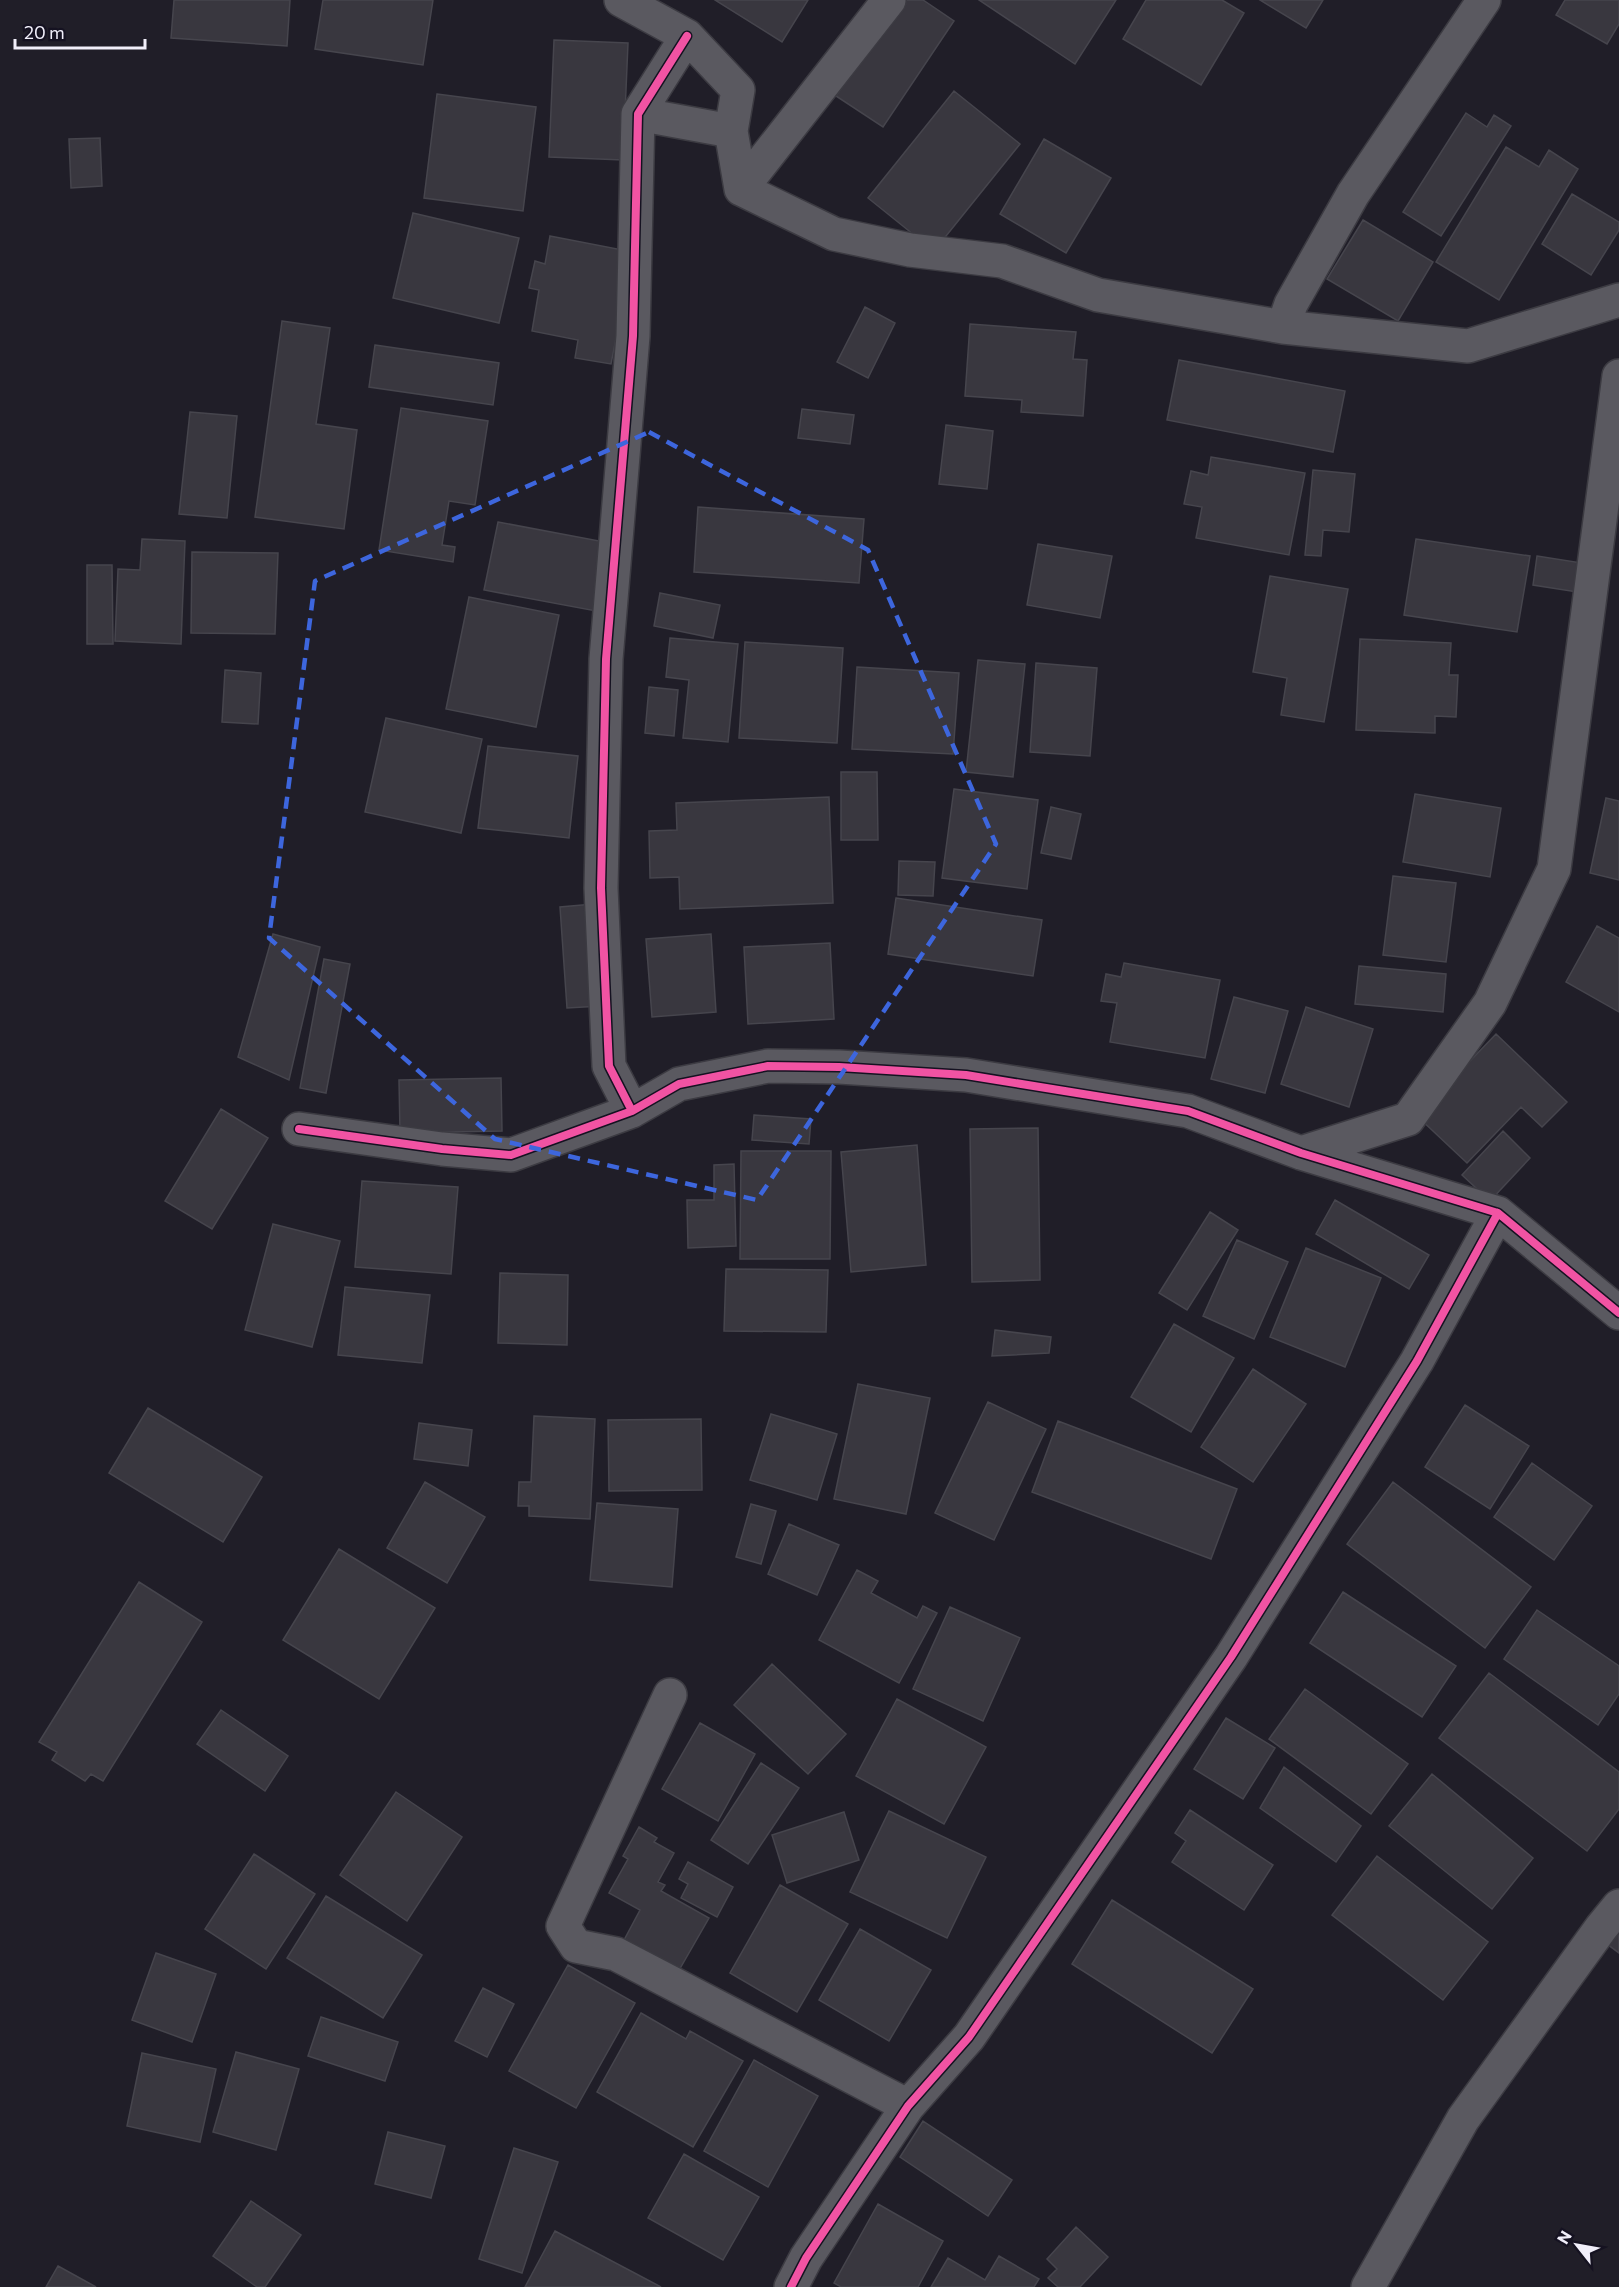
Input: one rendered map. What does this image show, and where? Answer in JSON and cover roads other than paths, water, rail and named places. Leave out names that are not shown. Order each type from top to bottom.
[{"type":"street","points":[[621,0],[687,36],[738,90],[731,131],[741,189]]},
{"type":"street","points":[[741,189],[889,0]]},
{"type":"street","points":[[1283,327],[1291,304],[1353,194],[1484,0]]},
{"type":"street","points":[[632,1111],[609,1066],[601,888],[606,659],[633,336],[638,114],[687,36]]},
{"type":"street","points":[[638,114],[731,131]]},
{"type":"street","points":[[741,189],[834,234],[910,250],[1002,261],[1098,295],[1283,327],[1468,346],[1619,300]]},
{"type":"street","points":[[1301,1153],[1408,1119],[1490,1003],[1554,869],[1619,376]]},
{"type":"street","points":[[298,1129],[430,1148],[511,1155],[632,1111],[679,1084],[768,1066],[839,1067],[966,1075],[1188,1111],[1301,1153],[1498,1213],[1619,1313]]},
{"type":"street","points":[[791,2287],[806,2258],[908,2106],[969,2037],[1231,1657],[1417,1361],[1498,1213]]},
{"type":"street","points":[[670,1695],[563,1926],[576,1946],[616,1954],[908,2106]]},
{"type":"street","points":[[1368,2287],[1462,2119],[1619,1906]]}]
